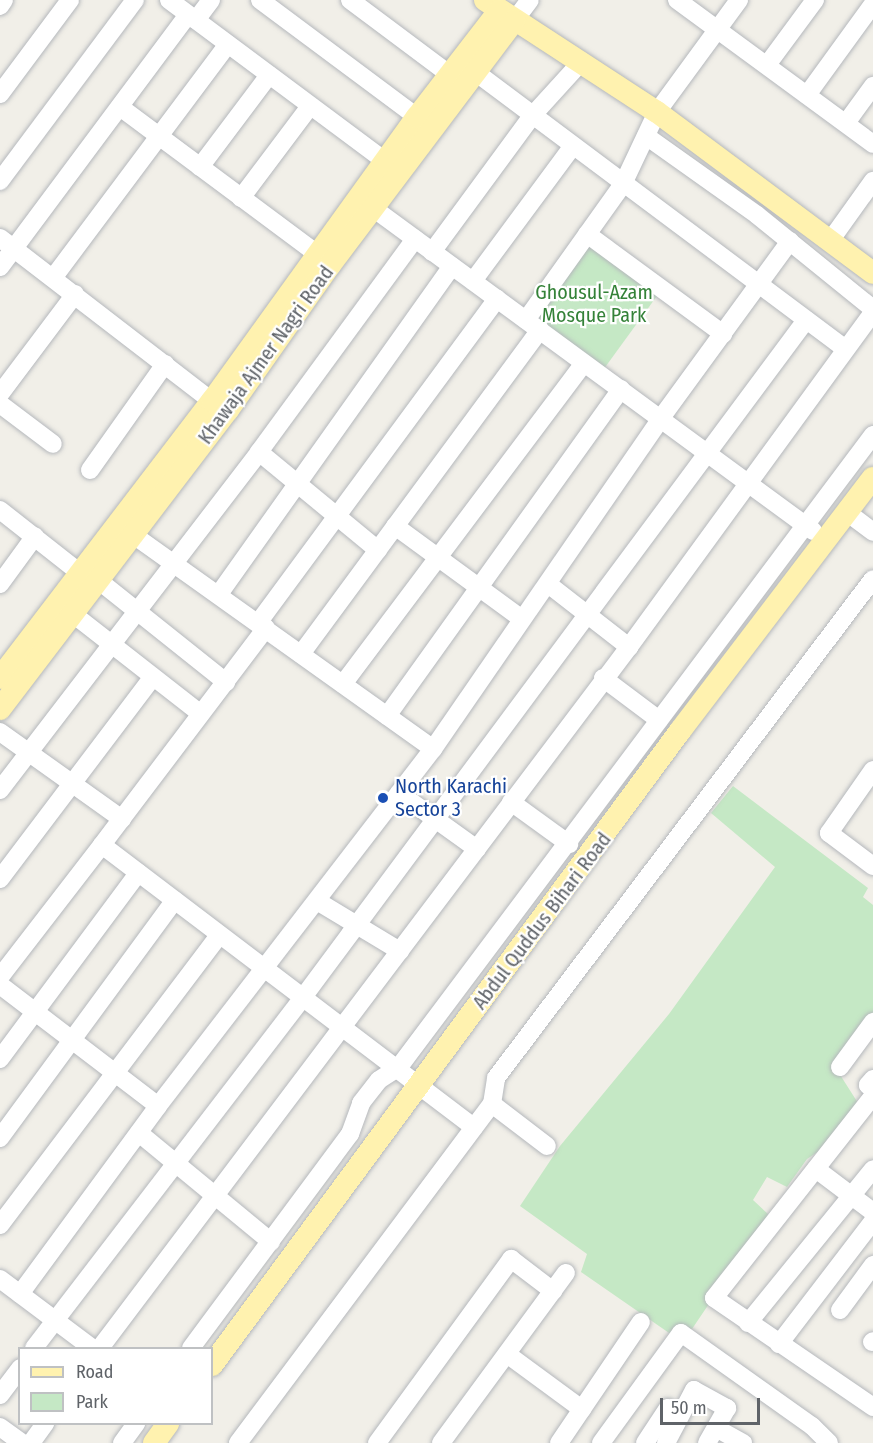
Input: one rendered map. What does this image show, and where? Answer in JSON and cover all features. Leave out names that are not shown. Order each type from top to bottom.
[{"type":"main road","name":"Khawaja Ajmer Nagri Road","points":[[0,709],[7,679],[89,577],[150,495],[212,401],[449,74],[510,6]]},
{"type":"main road","name":"Khawaja Ajmer Nagri Road","points":[[7,679],[73,614],[89,577],[132,534],[150,495],[228,410],[474,71],[510,6]]},
{"type":"main road","points":[[510,6],[559,46],[657,112],[873,273]]},
{"type":"main road","name":"Abdul Quddus Bihari Road","points":[[213,1364],[680,731],[873,478]]},
{"type":"main road","points":[[154,1443],[167,1425]]},
{"type":"street","points":[[0,6],[4,0]]},
{"type":"street","points":[[0,94],[70,0]]},
{"type":"street","points":[[0,181],[135,0]]},
{"type":"street","points":[[169,0],[385,161]]},
{"type":"street","points":[[0,267],[7,243],[192,17],[211,0]]},
{"type":"street","points":[[260,0],[417,117]]},
{"type":"street","points":[[350,0],[449,74]]},
{"type":"street","points":[[677,0],[873,144]]},
{"type":"street","points":[[301,654],[395,526],[533,325],[587,234],[623,184],[657,112],[740,0]]},
{"type":"street","points":[[767,66],[815,0]]},
{"type":"street","points":[[807,95],[873,4]]},
{"type":"street","points":[[53,278],[228,44]]},
{"type":"street","points":[[432,252],[532,116],[582,61]]},
{"type":"street","points":[[474,71],[845,349]]},
{"type":"street","points":[[200,167],[269,75]]},
{"type":"street","points":[[846,123],[873,86]]},
{"type":"street","points":[[241,198],[310,105]]},
{"type":"street","points":[[120,107],[317,254]]},
{"type":"street","points":[[646,136],[790,241],[873,309]]},
{"type":"street","points":[[473,281],[573,146]]},
{"type":"street","points":[[830,240],[873,181]]},
{"type":"street","points":[[373,208],[827,541]]},
{"type":"street","points":[[587,234],[723,334]]},
{"type":"street","points":[[0,790],[172,561],[259,452],[415,239]]},
{"type":"street","points":[[91,1347],[7,1288],[139,1133],[433,749],[661,418],[790,241]]},
{"type":"street","points":[[7,243],[212,401]]},
{"type":"street","points":[[219,594],[452,266]]},
{"type":"street","points":[[0,394],[75,294]]},
{"type":"street","points":[[0,976],[226,682],[338,516],[497,299]]},
{"type":"street","points":[[101,1347],[217,1196],[603,678],[629,647],[751,484],[845,349],[873,314]]},
{"type":"street","points":[[35,1347],[304,996],[806,320]]},
{"type":"street","points":[[343,684],[584,363]]},
{"type":"street","points":[[90,470],[165,364]]},
{"type":"street","points":[[387,716],[621,389]]},
{"type":"street","points":[[0,404],[53,444]]},
{"type":"street","points":[[192,1347],[350,1134],[361,1103],[379,1080],[399,1067],[873,435]]},
{"type":"street","points":[[259,452],[378,550]]},
{"type":"street","points":[[0,510],[135,610],[226,682]]},
{"type":"street","points":[[848,513],[873,532]]},
{"type":"street","points":[[395,526],[522,619]]},
{"type":"street","points":[[132,534],[433,749]]},
{"type":"street","points":[[0,584],[35,536]]},
{"type":"street","points":[[238,1443],[492,1104],[495,1078],[873,579]]},
{"type":"street","points":[[548,584],[629,647]]},
{"type":"street","points":[[73,614],[201,714]]},
{"type":"street","points":[[0,879],[153,677]]},
{"type":"street","points":[[603,678],[659,720]]},
{"type":"street","points":[[0,732],[122,819]]},
{"type":"street","points":[[873,770],[829,832],[873,866]]},
{"type":"street","points":[[399,793],[477,849]]},
{"type":"street","points":[[511,802],[568,844]]},
{"type":"street","points":[[102,845],[219,935],[399,1067],[474,1127]]},
{"type":"street","points":[[0,1059],[138,873]]},
{"type":"street","points":[[0,1138],[175,900]]},
{"type":"street","points":[[317,901],[400,951]]},
{"type":"street","points":[[0,1225],[219,935]]},
{"type":"street","points":[[0,985],[158,1106]]},
{"type":"street","points":[[840,1067],[871,1031]]},
{"type":"street","points":[[873,1079],[868,1085],[873,1089]]},
{"type":"street","points":[[873,1096],[714,1298],[873,1407]]},
{"type":"street","points":[[492,1104],[547,1146]]},
{"type":"street","points":[[139,1133],[177,1162],[271,1242]]},
{"type":"street","points":[[816,1169],[873,1212]]},
{"type":"street","points":[[748,1323],[873,1169]]},
{"type":"street","points":[[779,1344],[873,1221]]},
{"type":"street","points":[[377,1443],[511,1259],[553,1291]]},
{"type":"street","points":[[840,1310],[873,1265]]},
{"type":"street","points":[[441,1443],[566,1273]]},
{"type":"street","points":[[559,1443],[641,1322]]},
{"type":"street","points":[[507,1354],[579,1415],[602,1441],[681,1334],[812,1426],[829,1443]]},
{"type":"street","points":[[0,1395],[18,1371]]},
{"type":"street","points":[[666,1443],[694,1390],[727,1408],[711,1435],[743,1443]]},
{"type":"street","points":[[645,1443],[668,1408]]},
{"type":"street","points":[[31,1443],[44,1425]]},
{"type":"street","points":[[122,1443],[135,1425]]},
{"type":"street","points":[[0,1426],[22,1443]]},
{"type":"green space","name":"Ghousul-Azam Mosque Park","points":[[587,234],[662,289],[601,374],[525,319]]},
{"type":"green space","points":[[733,786],[868,888],[863,897],[873,905],[873,1017],[837,1070],[858,1103],[828,1145],[807,1159],[787,1187],[767,1177],[753,1200],[769,1215],[692,1329],[672,1335],[581,1272],[587,1254],[520,1206],[560,1146],[669,1014],[775,867],[711,813]]},
{"type":"place","name":"North Karachi Sector 3","points":[[383,798]]}]
